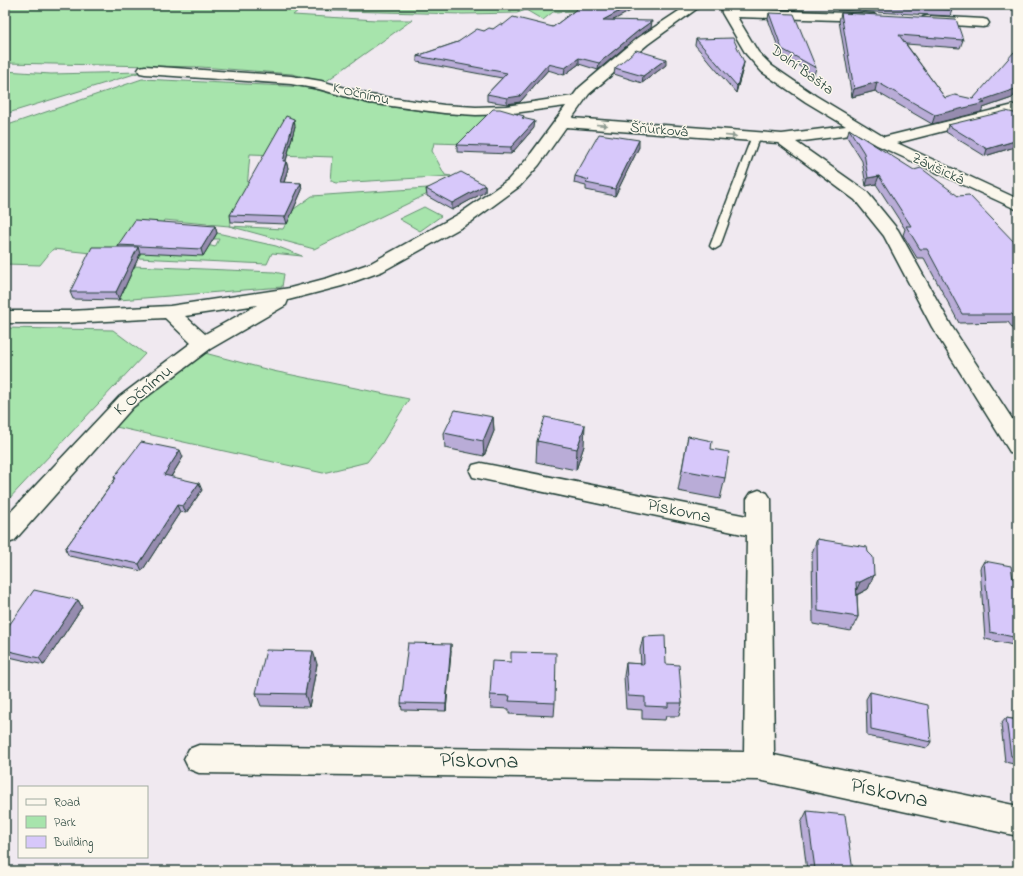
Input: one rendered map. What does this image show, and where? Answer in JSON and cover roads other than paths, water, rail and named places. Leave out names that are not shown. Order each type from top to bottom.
[{"type":"street","name":"K Očnímu","points":[[5,317],[69,317],[170,312],[290,294],[335,282],[377,267],[465,218],[514,183],[533,162],[563,122],[576,100],[584,91],[643,41],[696,5]]},
{"type":"street","points":[[727,9],[884,18]]},
{"type":"street","name":"Dolní Bašta","points":[[727,9],[753,54],[768,69],[811,99],[859,129]]},
{"type":"street","points":[[914,19],[983,22]]},
{"type":"street","name":"K Očnímu","points":[[145,70],[291,80],[321,85],[369,99],[450,109],[506,110],[576,100]]},
{"type":"street","points":[[882,142],[1018,108]]},
{"type":"street","name":"Šňůrková","points":[[563,122],[782,139],[859,129]]},
{"type":"street","name":"Závišická","points":[[859,129],[882,142],[946,173],[1017,204]]},
{"type":"street","points":[[782,139],[861,196],[892,234],[942,327],[1018,446]]},
{"type":"street","name":"K Očnímu","points":[[5,534],[126,402],[203,344],[290,294]]},
{"type":"street","points":[[170,312],[203,344]]},
{"type":"street","name":"Pískovna","points":[[481,471],[759,528]]},
{"type":"street","points":[[759,499],[759,766]]},
{"type":"street","name":"Pískovna","points":[[199,759],[759,766],[1018,821]]},
{"type":"lane","points":[[716,246],[755,138]]}]
